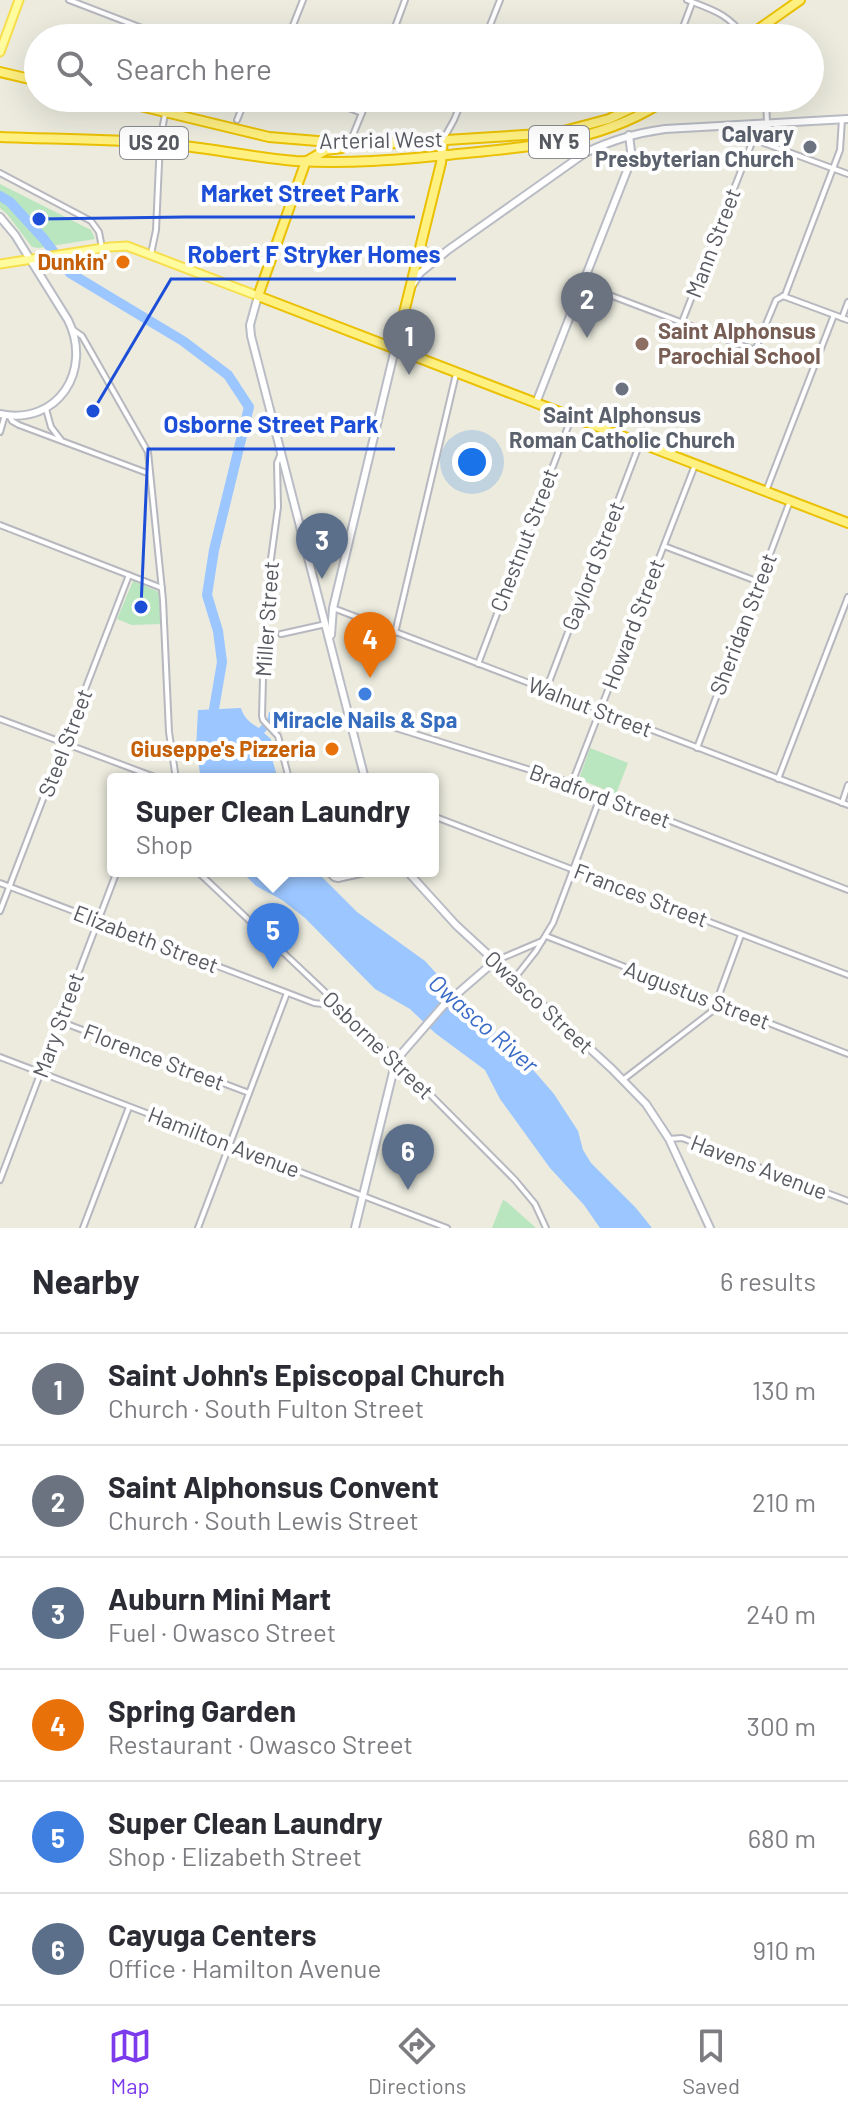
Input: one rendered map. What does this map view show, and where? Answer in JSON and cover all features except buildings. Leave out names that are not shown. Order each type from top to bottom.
[{"type":"highway","points":[[766,24],[800,0]]},
{"type":"highway","points":[[0,72],[24,78]]},
{"type":"highway","name":"Arterial West","points":[[165,112],[269,137],[350,145],[537,135],[566,131],[624,112]]},
{"type":"highway","name":"NY 5","points":[[306,161],[361,162],[572,140],[623,123],[643,112]]},
{"type":"highway","name":"US 20","points":[[0,137],[160,143],[306,161]]},
{"type":"highway","points":[[395,349],[441,163],[443,140]]},
{"type":"highway","points":[[350,145],[326,150],[306,161],[258,296],[848,523]]},
{"type":"main road","points":[[0,52],[19,0]]},
{"type":"main road","points":[[0,264],[127,246],[258,296]]},
{"type":"street","points":[[69,0],[132,24]]},
{"type":"street","points":[[294,24],[303,0]]},
{"type":"street","points":[[396,24],[405,0]]},
{"type":"street","points":[[491,24],[500,0]]},
{"type":"street","points":[[684,24],[691,1],[717,12],[734,24]]},
{"type":"street","points":[[151,254],[156,230],[160,143],[165,112]]},
{"type":"street","points":[[237,120],[240,112]]},
{"type":"street","points":[[443,140],[457,112]]},
{"type":"street","points":[[767,112],[767,123]]},
{"type":"street","points":[[353,135],[362,113]]},
{"type":"street","points":[[409,292],[420,273],[448,250],[585,153],[606,143],[629,135],[665,129],[845,119],[841,145],[798,264],[785,295],[776,300],[756,348],[734,343],[583,285]]},
{"type":"street","name":"Mann Street","points":[[682,322],[753,140],[767,123]]},
{"type":"street","points":[[718,126],[848,174]]},
{"type":"street","points":[[536,403],[630,163],[629,135]]},
{"type":"street","points":[[0,173],[91,221],[99,232],[102,248]]},
{"type":"street","points":[[0,217],[30,259],[72,329],[77,351],[73,375],[61,395],[45,408],[29,414],[5,415]]},
{"type":"street","points":[[420,244],[430,255],[448,250]]},
{"type":"street","points":[[258,296],[250,325],[251,336],[363,773]]},
{"type":"street","points":[[782,296],[845,319],[848,302]]},
{"type":"street","points":[[766,491],[834,315]]},
{"type":"street","points":[[72,329],[82,336],[147,450],[162,588],[169,732],[175,773]]},
{"type":"street","points":[[333,650],[333,608],[395,349]]},
{"type":"street","points":[[395,633],[456,372]]},
{"type":"street","points":[[45,408],[51,427],[66,444]]},
{"type":"street","points":[[5,415],[19,425],[150,474]]},
{"type":"street","points":[[0,432],[5,415]]},
{"type":"street","name":"Chestnut Street","points":[[478,664],[572,416]]},
{"type":"street","name":"Gaylord Street","points":[[546,690],[640,443]]},
{"type":"street","name":"Miller Street","points":[[281,453],[277,463],[278,507],[265,603],[263,720],[279,739],[288,773]]},
{"type":"street","name":"Howard Street","points":[[572,783],[695,464]]},
{"type":"street","name":"Sheridan Street","points":[[697,748],[790,501]]},
{"type":"street","points":[[0,525],[162,588]]},
{"type":"street","points":[[664,546],[759,582]]},
{"type":"street","name":"Steel Street","points":[[0,911],[129,575]]},
{"type":"street","points":[[778,779],[848,597]]},
{"type":"street","points":[[322,610],[333,608]]},
{"type":"street","name":"Walnut Street","points":[[333,608],[848,805]]},
{"type":"street","points":[[281,634],[326,624]]},
{"type":"street","name":"Bradford Street","points":[[348,713],[572,783],[848,890]]},
{"type":"street","points":[[0,719],[139,773]]},
{"type":"street","points":[[842,803],[848,785]]},
{"type":"street","points":[[514,979],[545,938],[601,794]]},
{"type":"street","name":"Frances Street","points":[[439,818],[848,975]]},
{"type":"street","name":"Mary Street","points":[[0,1180],[115,877]]},
{"type":"street","name":"Osborne Street","points":[[203,877],[396,1060],[527,1193],[546,1228]]},
{"type":"street","name":"Owasco Street","points":[[412,877],[442,912],[646,1104],[668,1138],[710,1228]]},
{"type":"street","name":"Elizabeth Street","points":[[0,883],[314,1003],[339,1006]]},
{"type":"street","points":[[623,1080],[711,1012],[741,935]]},
{"type":"street","points":[[355,1228],[396,1060],[415,1036],[466,985],[495,961],[545,938]]},
{"type":"street","name":"Augustus Street","points":[[545,938],[848,1054]]},
{"type":"street","points":[[198,1228],[287,993]]},
{"type":"street","name":"Florence Street","points":[[59,1021],[249,1093]]},
{"type":"street","name":"Hamilton Avenue","points":[[0,1057],[447,1228]]},
{"type":"street","points":[[83,1228],[129,1106]]},
{"type":"street","name":"Havens Avenue","points":[[668,1138],[682,1138],[848,1201]]},
{"type":"green space","points":[[0,184],[91,230],[95,239],[32,247],[0,208]]},
{"type":"green space","points":[[133,581],[159,592],[161,624],[132,625],[117,619]]},
{"type":"green space","points":[[590,748],[628,763],[616,794],[579,779]]},
{"type":"green space","points":[[503,1200],[507,1202],[536,1228],[492,1228]]},
{"type":"water","points":[[241,708],[248,720],[259,728],[269,712],[275,714],[274,722],[264,733],[271,739],[276,773],[200,773],[196,749],[198,710]]},
{"type":"water","points":[[247,877],[322,877],[357,912],[425,961],[465,1005],[516,1050],[554,1094],[578,1131],[583,1150],[591,1163],[652,1228],[600,1228],[584,1205],[550,1168],[500,1099],[485,1070],[435,1033],[410,1009],[375,989],[305,918],[282,900],[256,886]]},
{"type":"waterway","name":"Owasco River","points":[[0,196],[10,202],[43,238],[70,273],[183,341],[228,375],[249,407],[214,550],[207,595],[218,631],[222,662],[214,709],[216,722]]},
{"type":"place","name":"Calvary Presbyterian Church","points":[[810,147]]},
{"type":"place","name":"Market Street Park","points":[[39,219]]},
{"type":"place","name":"Dunkin'","points":[[123,262]]},
{"type":"place","name":"Saint Alphonsus Convent","points":[[587,338]]},
{"type":"place","name":"Saint Alphonsus Parochial School","points":[[642,344]]},
{"type":"place","name":"Saint John's Episcopal Church","points":[[409,375]]},
{"type":"place","name":"Saint Alphonsus Roman Catholic Church","points":[[622,389]]},
{"type":"place","name":"Robert F Stryker Homes","points":[[93,411]]},
{"type":"place","name":"Auburn Mini Mart","points":[[322,579]]},
{"type":"place","name":"Osborne Street Park","points":[[141,607]]},
{"type":"place","name":"Spring Garden","points":[[370,678]]},
{"type":"place","name":"Miracle Nails & Spa","points":[[365,694]]},
{"type":"place","name":"Giuseppe's Pizzeria","points":[[332,749]]},
{"type":"place","name":"Super Clean Laundry","points":[[273,969]]},
{"type":"place","name":"Cayuga Centers","points":[[408,1190]]}]
